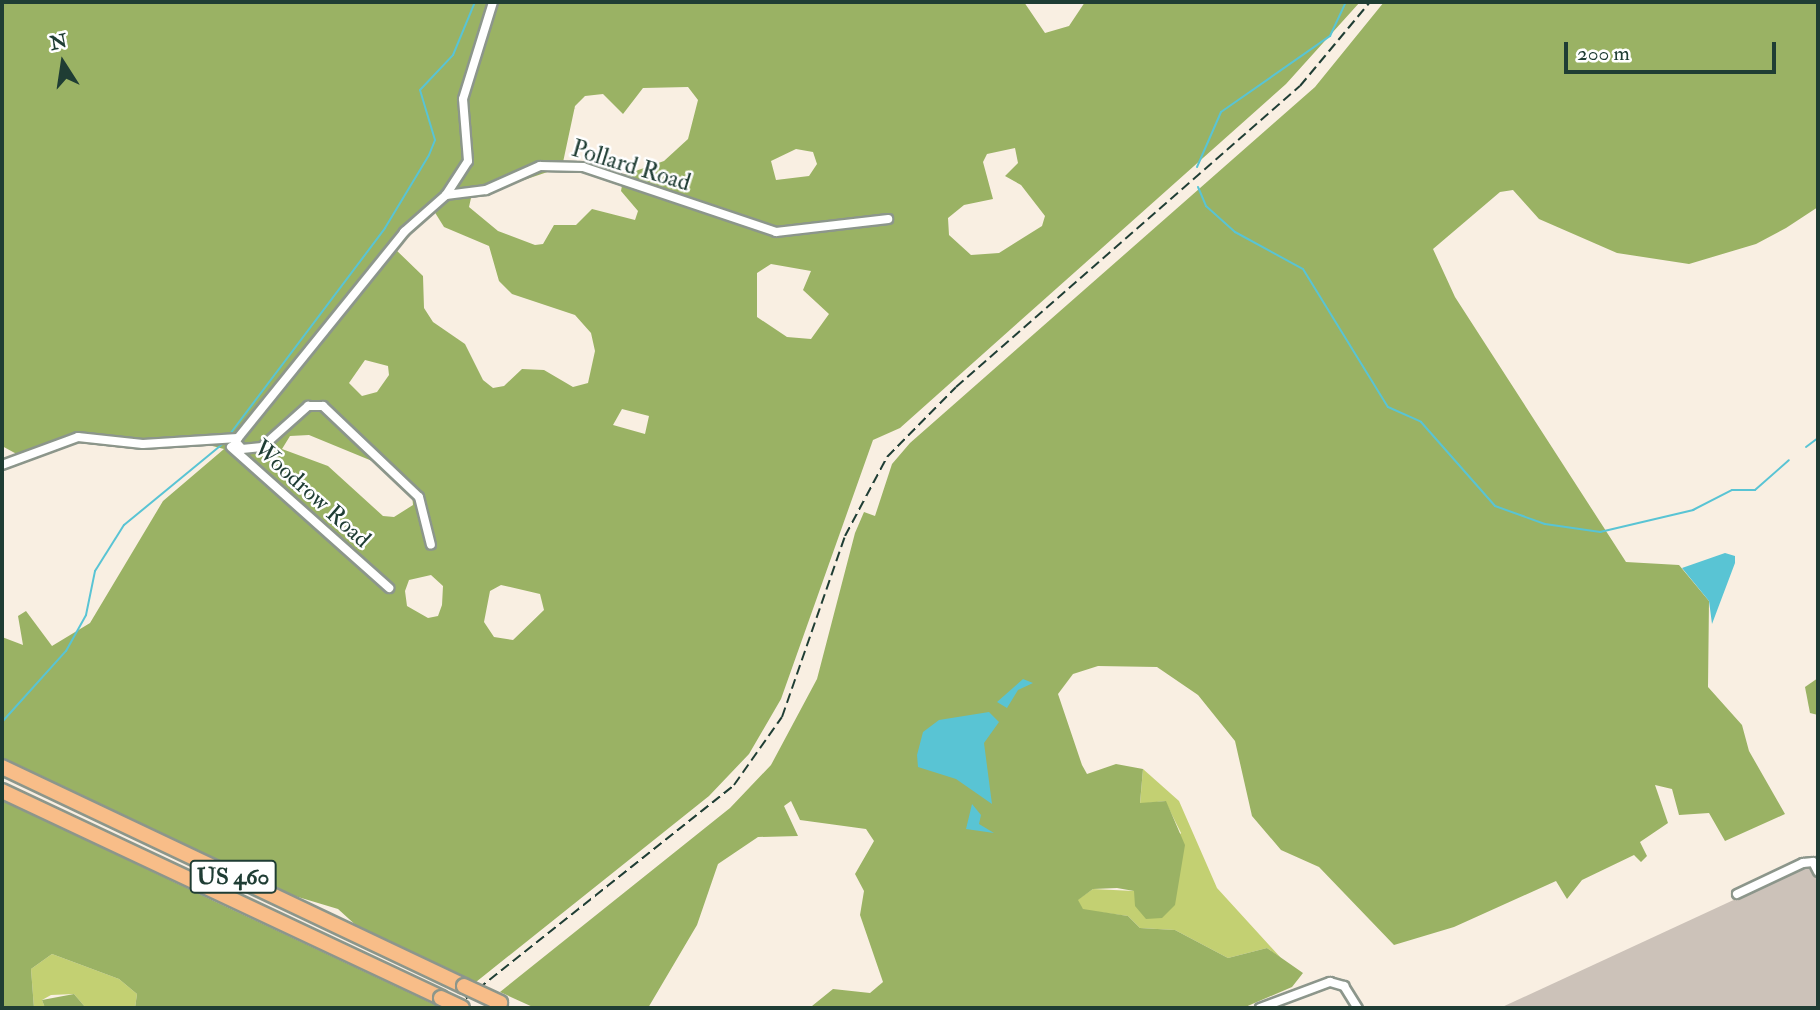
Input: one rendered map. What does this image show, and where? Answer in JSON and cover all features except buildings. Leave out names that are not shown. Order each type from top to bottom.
[{"type":"highway","name":"US 460","points":[[2,768],[505,1006]]},
{"type":"highway","name":"US 460","points":[[2,791],[462,1008]]},
{"type":"street","points":[[431,545],[419,497],[323,406],[308,406],[262,447],[242,449],[230,441],[268,406],[371,265],[446,195],[468,161],[463,99],[494,2]]},
{"type":"street","name":"Pollard Road","points":[[446,195],[486,190],[561,163],[776,232],[888,219]]},
{"type":"street","name":"Woodrow Road","points":[[2,465],[78,438],[230,441],[389,588]]},
{"type":"street","points":[[1737,894],[1813,862],[1818,872]]},
{"type":"street","points":[[1260,1008],[1330,982],[1343,986],[1357,1005]]},
{"type":"shaded area","points":[[1807,866],[1818,880],[1818,1008],[1500,1008]]},
{"type":"green space","points":[[2,2],[1024,2],[1045,33],[1069,26],[1085,2],[1360,2],[1286,84],[900,428],[873,440],[781,699],[749,754],[709,796],[476,982],[359,928],[338,909],[288,894],[2,758],[2,637],[23,645],[18,616],[26,611],[52,646],[90,623],[163,501],[224,449],[197,442],[140,447],[80,440],[24,458],[2,446]],"holes":[[[688,87],[698,100],[688,139],[664,161],[624,175],[621,191],[638,211],[635,220],[592,209],[576,225],[554,225],[543,244],[535,245],[498,231],[469,207],[471,198],[562,167],[575,106],[585,96],[603,94],[623,114],[643,88]],[[1015,148],[1018,163],[1005,176],[1021,185],[1045,216],[1042,226],[999,253],[971,255],[949,235],[948,218],[964,205],[993,199],[983,162],[987,154]],[[796,149],[813,152],[817,164],[809,176],[776,180],[771,161]],[[434,211],[444,227],[489,246],[499,281],[512,294],[575,315],[591,333],[595,351],[588,383],[573,387],[544,370],[522,369],[504,386],[493,388],[483,380],[465,344],[433,322],[424,308],[423,276],[393,247]],[[771,264],[811,271],[803,290],[829,314],[811,339],[787,337],[757,317],[757,273]],[[365,360],[388,366],[389,375],[377,392],[362,396],[349,383]],[[622,409],[649,416],[645,434],[613,425]],[[309,435],[377,463],[412,494],[413,505],[394,517],[383,516],[328,466],[282,449],[290,436]],[[431,575],[443,586],[442,605],[438,616],[428,618],[407,606],[405,591],[409,580]],[[501,585],[540,594],[544,610],[513,640],[494,637],[484,622],[490,591]]]},
{"type":"green space","points":[[1384,2],[1818,2],[1818,207],[1786,228],[1756,244],[1689,264],[1617,253],[1539,219],[1513,190],[1500,192],[1433,249],[1455,297],[1626,562],[1679,565],[1709,601],[1708,687],[1742,725],[1749,751],[1785,814],[1725,841],[1709,813],[1679,815],[1672,789],[1655,785],[1668,823],[1640,842],[1647,856],[1641,862],[1634,855],[1582,880],[1567,899],[1556,881],[1454,927],[1394,945],[1319,867],[1281,850],[1252,816],[1235,741],[1198,695],[1157,667],[1098,666],[1073,674],[1058,694],[1082,765],[1087,774],[1116,764],[1143,769],[1140,803],[1166,801],[1185,845],[1175,905],[1162,918],[1146,919],[1135,906],[1134,891],[1117,888],[1093,889],[1078,900],[1083,909],[1128,916],[1140,928],[1175,930],[1228,958],[1267,948],[1303,973],[1292,987],[1243,1008],[785,1008],[812,1006],[833,989],[870,993],[883,982],[860,915],[864,891],[855,874],[874,841],[866,829],[800,820],[791,801],[784,806],[798,836],[758,837],[718,864],[697,925],[648,1008],[535,1008],[500,992],[730,808],[771,765],[817,679],[855,533],[864,512],[875,516],[892,464],[910,443],[1315,87]]},
{"type":"green space","points":[[1818,678],[1818,715],[1810,713],[1805,687]]},
{"type":"green space","points":[[1143,769],[1179,801],[1217,888],[1281,958],[1267,948],[1228,958],[1175,930],[1140,928],[1128,916],[1083,910],[1077,900],[1093,889],[1134,891],[1181,833],[1165,801],[1140,804]]},
{"type":"green space","points":[[2,800],[442,1008],[135,1008],[137,994],[119,979],[52,954],[31,969],[34,1008],[2,1008]]},
{"type":"green space","points":[[52,954],[119,979],[137,994],[135,1008],[86,1008],[74,994],[51,995],[42,1000],[45,1008],[34,1008],[31,969]]},
{"type":"green space","points":[[74,994],[86,1008],[45,1008],[42,1000]]},
{"type":"water","points":[[1725,553],[1735,556],[1735,563],[1712,624],[1709,601],[1682,568]]},
{"type":"water","points":[[1023,679],[1033,683],[1018,690],[1007,708],[997,702]]},
{"type":"water","points":[[989,712],[999,722],[984,743],[992,804],[956,779],[918,767],[917,755],[923,732],[939,720]]},
{"type":"water","points":[[972,804],[981,815],[979,824],[994,833],[966,829]]},
{"type":"waterway","points":[[230,434],[385,228],[429,155],[435,140],[420,90],[453,55],[475,2]]},
{"type":"waterway","points":[[1197,167],[1221,112],[1330,36],[1346,2]]},
{"type":"waterway","points":[[1198,187],[1206,206],[1235,232],[1303,269],[1388,407],[1421,422],[1495,506],[1545,524],[1600,532],[1693,510],[1732,490],[1755,490],[1789,460]]},
{"type":"waterway","points":[[1806,447],[1818,438]]},
{"type":"waterway","points":[[2,722],[66,651],[86,615],[95,571],[124,525],[225,442]]},
{"type":"railway","points":[[454,1008],[734,785],[782,717],[845,536],[887,457],[956,387],[1300,86],[1370,2]]}]
